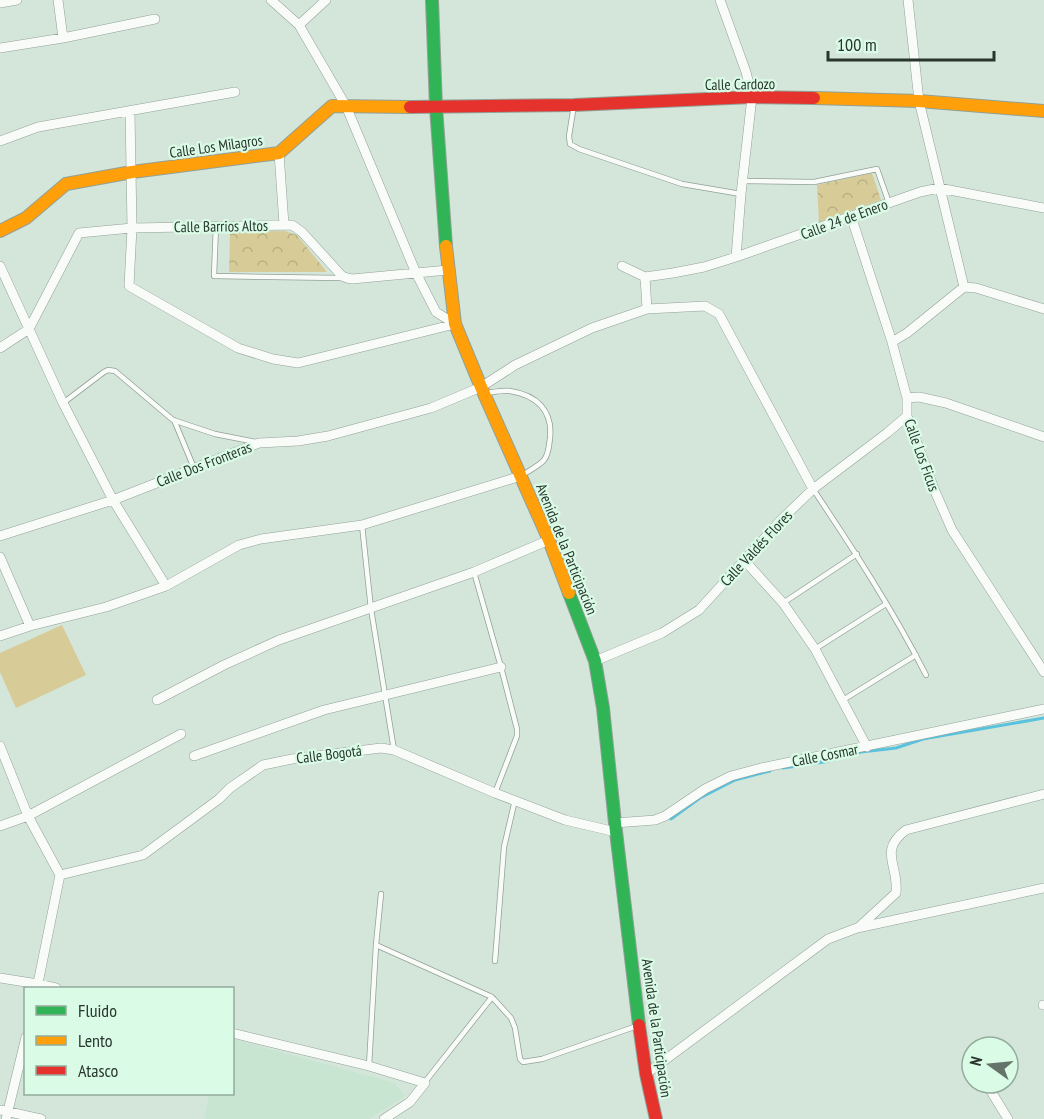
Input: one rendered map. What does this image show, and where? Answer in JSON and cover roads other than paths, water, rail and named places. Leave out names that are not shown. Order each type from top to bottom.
[{"type":"main road","name":"Avenida de la Participación","points":[[432,0],[436,107],[448,270],[455,324],[549,540],[595,661],[603,708],[639,1025],[646,1074],[656,1119]]},
{"type":"main road","name":"Calle Cardozo","points":[[436,107],[574,105],[752,97],[919,101],[1044,111]]},
{"type":"main road","name":"Calle Los Milagros","points":[[0,231],[26,218],[66,184],[132,172],[279,153],[332,106],[436,107]]},
{"type":"street","points":[[0,3],[16,0]]},
{"type":"street","points":[[58,0],[63,38]]},
{"type":"street","points":[[271,0],[299,25],[346,106],[416,273],[435,312],[455,324]]},
{"type":"street","points":[[299,25],[326,0]]},
{"type":"street","points":[[720,0],[746,72],[752,97],[736,257]]},
{"type":"street","points":[[908,0],[919,101],[964,287]]},
{"type":"street","points":[[0,48],[63,38],[154,19]]},
{"type":"street","points":[[0,141],[38,127],[235,92]]},
{"type":"street","points":[[130,111],[132,228],[129,286],[238,348],[273,359],[298,363],[455,324]]},
{"type":"street","points":[[279,153],[284,225]]},
{"type":"street","name":"Calle 24 de Enero","points":[[645,277],[704,267],[920,192],[939,188],[1044,208]]},
{"type":"street","name":"Calle Los Ficus","points":[[851,216],[892,342],[906,398],[907,416],[933,489],[952,530],[1044,672]]},
{"type":"street","name":"Calle Barrios Altos","points":[[29,329],[79,233],[132,228],[292,225],[302,232],[342,276],[347,278]]},
{"type":"street","points":[[0,266],[63,403],[113,500],[166,586]]},
{"type":"street","points":[[622,266],[645,277],[647,309]]},
{"type":"street","points":[[347,278],[448,270]]},
{"type":"street","points":[[892,342],[907,333],[964,287],[976,288],[1044,309]]},
{"type":"street","points":[[483,391],[514,365],[592,328],[647,309],[705,306],[720,314],[813,489]]},
{"type":"street","points":[[0,348],[29,329]]},
{"type":"street","name":"Calle Dos Fronteras","points":[[0,536],[113,500],[259,443],[298,441],[328,436],[431,408],[483,391]]},
{"type":"street","points":[[906,398],[919,397],[946,403],[1044,437]]},
{"type":"street","name":"Calle Valdés Flores","points":[[595,661],[662,633],[699,610],[780,521],[813,489],[907,416]]},
{"type":"street","points":[[0,636],[106,607],[166,586],[239,545],[261,539],[362,525],[521,476]]},
{"type":"street","points":[[158,700],[224,665],[279,640],[474,572],[549,540]]},
{"type":"street","points":[[0,557],[30,626]]},
{"type":"street","points":[[744,560],[783,603],[815,649],[867,747]]},
{"type":"street","points":[[194,756],[324,710],[501,667]]},
{"type":"street","name":"Calle Cosmar","points":[[616,827],[665,816],[705,789],[731,776],[1044,710]]},
{"type":"street","points":[[0,826],[28,816],[181,734]]},
{"type":"street","points":[[0,746],[28,816],[60,875],[38,986],[0,978]]},
{"type":"street","name":"Calle Bogotá","points":[[60,875],[143,855],[263,765],[292,759],[381,748],[394,750],[565,820],[616,827]]},
{"type":"street","points":[[857,928],[896,893],[892,844],[906,830],[1044,794]]},
{"type":"street","points":[[646,1074],[828,939],[857,928],[1044,888]]},
{"type":"street","points":[[234,1033],[369,1066],[425,1083],[410,1102],[384,1119]]},
{"type":"street","points":[[24,1044],[4,1113],[41,1119]]},
{"type":"street","points":[[993,1095],[1008,1119]]},
{"type":"lane","points":[[574,105],[569,136],[570,144],[579,149],[682,184],[741,194]]},
{"type":"lane","points":[[742,181],[814,182],[877,169],[889,203]]},
{"type":"lane","points":[[216,226],[214,276],[347,278]]},
{"type":"lane","points":[[63,403],[104,372],[115,371],[173,420],[215,434],[259,443]]},
{"type":"lane","points":[[483,391],[508,391],[527,396],[538,402],[547,413],[551,433],[544,460],[521,476]]},
{"type":"lane","points":[[173,420],[194,468]]},
{"type":"lane","points":[[813,489],[857,554],[926,675]]},
{"type":"lane","points":[[362,525],[371,609],[394,750]]},
{"type":"lane","points":[[783,603],[857,554]]},
{"type":"lane","points":[[474,572],[501,667],[517,736],[495,793]]},
{"type":"lane","points":[[815,649],[886,604]]},
{"type":"lane","points":[[843,700],[916,655]]},
{"type":"lane","points":[[495,961],[504,848],[515,800]]},
{"type":"lane","points":[[369,1066],[381,894]]},
{"type":"lane","points":[[376,945],[492,997],[511,1018],[520,1059],[523,1062],[542,1059],[639,1025]]},
{"type":"lane","points":[[425,1083],[492,997]]},
{"type":"waterway","points":[[783,768],[824,762],[861,752],[896,748],[923,739],[1044,718]]},
{"type":"waterway","points":[[671,819],[700,798],[735,780],[770,771]]}]
